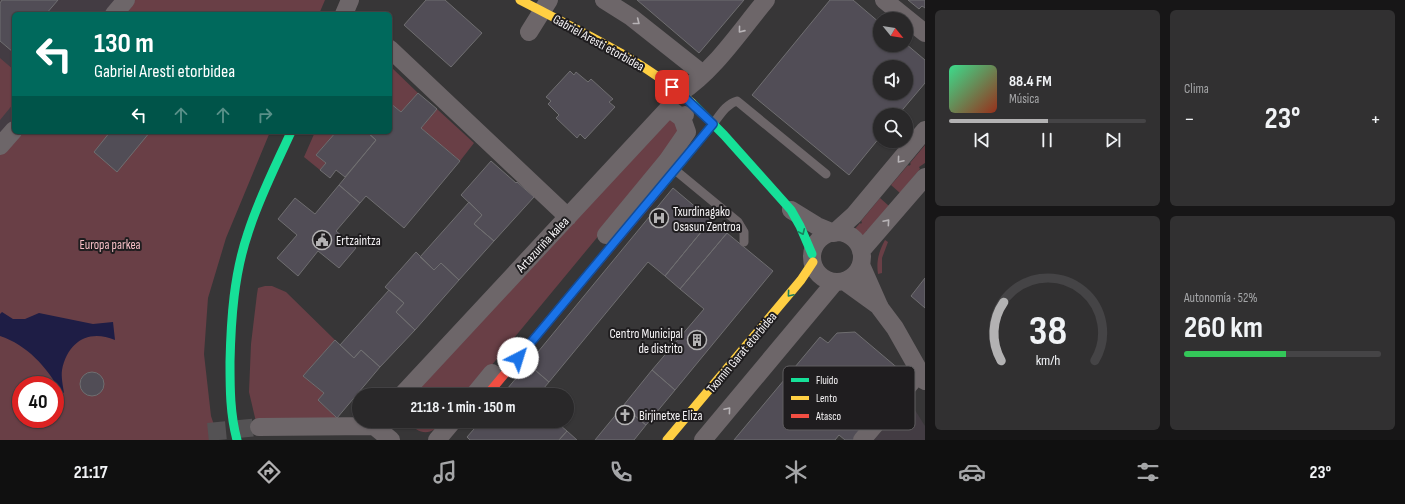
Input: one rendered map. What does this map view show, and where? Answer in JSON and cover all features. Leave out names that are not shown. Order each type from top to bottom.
[{"type":"street","points":[[116,12],[126,0]]},
{"type":"street","points":[[345,12],[350,0]]},
{"type":"street","name":"Gabriel Aresti etorbidea","points":[[520,0],[545,6],[642,64],[680,93],[713,124],[791,210],[800,226],[813,258]]},
{"type":"street","points":[[604,0],[631,17],[703,74]]},
{"type":"street","points":[[680,93],[695,83],[720,57],[766,0]]},
{"type":"street","points":[[884,0],[925,33]]},
{"type":"street","points":[[529,32],[545,6]]},
{"type":"street","points":[[392,51],[568,217]]},
{"type":"street","name":"Artazuriña kalea","points":[[409,388],[667,110],[684,117],[687,132],[668,161],[480,388]]},
{"type":"street","points":[[493,388],[713,124]]},
{"type":"street","points":[[880,308],[839,282],[828,280],[821,276],[815,270],[813,258],[815,246],[826,235],[834,233],[854,215],[925,130]]},
{"type":"street","points":[[0,146],[12,132]]},
{"type":"street","points":[[237,440],[232,420],[230,384],[231,314],[235,285],[253,216],[290,134]]},
{"type":"street","points":[[703,440],[839,282],[851,278],[857,272],[861,258],[925,177]]},
{"type":"street","points":[[791,210],[817,226],[834,233],[848,235],[858,244],[861,258],[880,308],[895,328],[922,377],[915,384]]},
{"type":"street","name":"Txomin Garat etorbidea","points":[[667,440],[801,280],[813,258]]},
{"type":"street","points":[[259,428],[352,424]]},
{"type":"street","points":[[380,428],[391,440]]},
{"type":"street","points":[[437,440],[446,428]]},
{"type":"street","points":[[452,440],[461,428]]},
{"type":"street","points":[[862,440],[872,430]]},
{"type":"lane","points":[[713,124],[723,110],[733,102],[737,101],[826,174]]},
{"type":"lane","points":[[675,170],[738,222],[744,232],[744,242]]},
{"type":"shaded area","points":[[0,0],[117,0],[107,12],[12,12],[12,121],[0,135]]},
{"type":"shaded area","points":[[2,312],[13,319],[25,319],[39,313],[93,324],[113,322],[115,340],[96,336],[81,340],[74,345],[69,352],[62,370],[62,376],[50,376],[42,365],[27,351],[10,340],[0,336],[0,314]]},
{"type":"shaded area","points":[[915,410],[925,426],[925,440],[874,440],[882,430],[915,430]]},
{"type":"green space","points":[[117,0],[325,0],[320,12],[107,12]]},
{"type":"green space","points":[[0,58],[12,68],[12,105],[0,120]]},
{"type":"green space","points":[[392,68],[418,93],[401,112],[392,105]]},
{"type":"green space","points":[[437,109],[474,143],[460,161],[421,128]]},
{"type":"green space","points":[[665,116],[683,128],[657,165],[473,388],[417,388]]},
{"type":"green space","name":"Europa parkea","points":[[12,121],[12,134],[269,134],[226,238],[208,298],[204,354],[211,416],[219,440],[0,440],[0,135]]},
{"type":"green space","points":[[314,134],[334,134],[316,155],[326,163],[320,170],[304,157]]},
{"type":"green space","points":[[925,145],[925,163],[919,167],[920,169],[900,193],[891,185],[908,165],[909,166],[911,164],[910,163]]},
{"type":"green space","points":[[880,198],[889,206],[867,230],[863,237],[854,230],[860,223],[861,224],[861,221]]},
{"type":"green space","points":[[885,240],[888,242],[882,258],[882,273],[878,274],[878,256]]},
{"type":"green space","points":[[272,286],[286,292],[335,340],[303,376],[324,393],[318,400],[337,418],[256,422],[249,392],[251,344],[258,288]]},
{"type":"green space","points":[[414,428],[437,428],[426,432]]},
{"type":"building","points":[[2,0],[58,0],[48,12],[12,12],[12,51],[0,41],[0,3]]},
{"type":"building","points":[[426,0],[445,0],[482,33],[451,67],[404,25]]},
{"type":"building","points":[[637,0],[744,0],[699,53]]},
{"type":"building","points":[[830,0],[853,0],[873,17],[873,52],[913,52],[913,50],[925,60],[925,83],[913,97],[913,60],[873,60],[873,100],[911,100],[904,108],[873,108],[873,146],[849,175],[752,95]]},
{"type":"building","points":[[908,0],[925,0],[925,8],[922,6],[919,9]]},
{"type":"building","points":[[570,71],[574,75],[576,72],[588,82],[591,79],[613,99],[609,102],[615,107],[585,139],[580,134],[577,138],[556,118],[559,115],[548,104],[551,101],[546,97]]},
{"type":"building","points":[[418,93],[437,109],[421,128],[460,161],[404,228],[366,196],[360,203],[339,185],[376,140],[369,134],[392,134],[392,105],[401,112]]},
{"type":"building","points":[[108,134],[148,134],[117,172],[94,152]]},
{"type":"building","points":[[334,134],[369,134],[376,140],[345,177],[336,170],[330,178],[320,170],[326,163],[316,155]]},
{"type":"building","points":[[491,161],[534,197],[494,241],[474,224],[482,215],[461,195]]},
{"type":"building","points":[[339,185],[360,203],[336,231],[356,248],[339,268],[318,251],[298,276],[277,258],[297,235],[278,219],[295,198],[315,214]]},
{"type":"building","points":[[673,188],[711,220],[665,276],[648,262],[549,382],[528,364]]},
{"type":"building","points":[[469,202],[482,215],[474,224],[494,241],[459,280],[441,263],[434,270],[420,257]]},
{"type":"building","points":[[711,220],[727,233],[680,289],[665,276]]},
{"type":"building","name":"Centro Municipal de distrito","points":[[727,233],[773,271],[675,390],[652,370],[704,309],[680,289]]},
{"type":"building","points":[[416,252],[434,270],[441,263],[459,280],[415,330],[396,312],[404,303],[385,287]]},
{"type":"building","points":[[925,278],[925,308],[911,296]]},
{"type":"building","points":[[389,290],[404,303],[396,312],[415,330],[380,367],[361,350],[354,358],[340,345]]},
{"type":"building","points":[[855,332],[895,366],[796,366],[820,337],[828,343],[837,333]]},
{"type":"building","points":[[335,340],[354,358],[361,350],[380,367],[362,388],[352,388],[352,400],[337,418],[318,400],[324,393],[303,376]]},
{"type":"building","points":[[528,364],[549,382],[544,388],[508,388]]},
{"type":"building","points":[[652,370],[675,390],[646,425],[623,406]]},
{"type":"building","points":[[92,372],[97,373],[103,379],[103,389],[97,395],[92,396],[87,395],[81,389],[80,384],[81,379],[87,373]]},
{"type":"building","points":[[783,381],[783,430],[862,430],[854,440],[845,440],[839,435],[835,440],[734,440]]},
{"type":"building","name":"Birjinetxe Eliza","points":[[623,406],[646,425],[634,440],[595,440]]},
{"type":"building","points":[[475,428],[563,428],[567,431],[559,440],[470,440],[467,437]]},
{"type":"building","points":[[567,431],[577,440],[559,440]]},
{"type":"tunnel","points":[[208,432],[259,427]]},
{"type":"traffic: fast","points":[[692,103],[724,135],[791,210],[800,226],[812,254]]},
{"type":"traffic: fast","points":[[660,188],[713,124]]},
{"type":"traffic: fast","points":[[237,440],[230,391],[231,329],[236,280],[239,264],[252,220],[290,134]]},
{"type":"traffic: slow","points":[[520,0],[631,59],[672,87],[692,103]]},
{"type":"traffic: slow","points":[[667,440],[801,280],[813,262]]},
{"type":"traffic: jam","points":[[493,388],[660,188]]},
{"type":"place","name":"Txurdinagako Osasun Zentroa","points":[[659,218]]},
{"type":"place","name":"Ertzaintza","points":[[322,240]]},
{"type":"place","name":"Centro Municipal de distrito","points":[[697,340]]},
{"type":"place","name":"Birjinetxe Eliza","points":[[625,415]]},
{"type":"route","points":[[518,358],[713,124],[672,87]]}]
